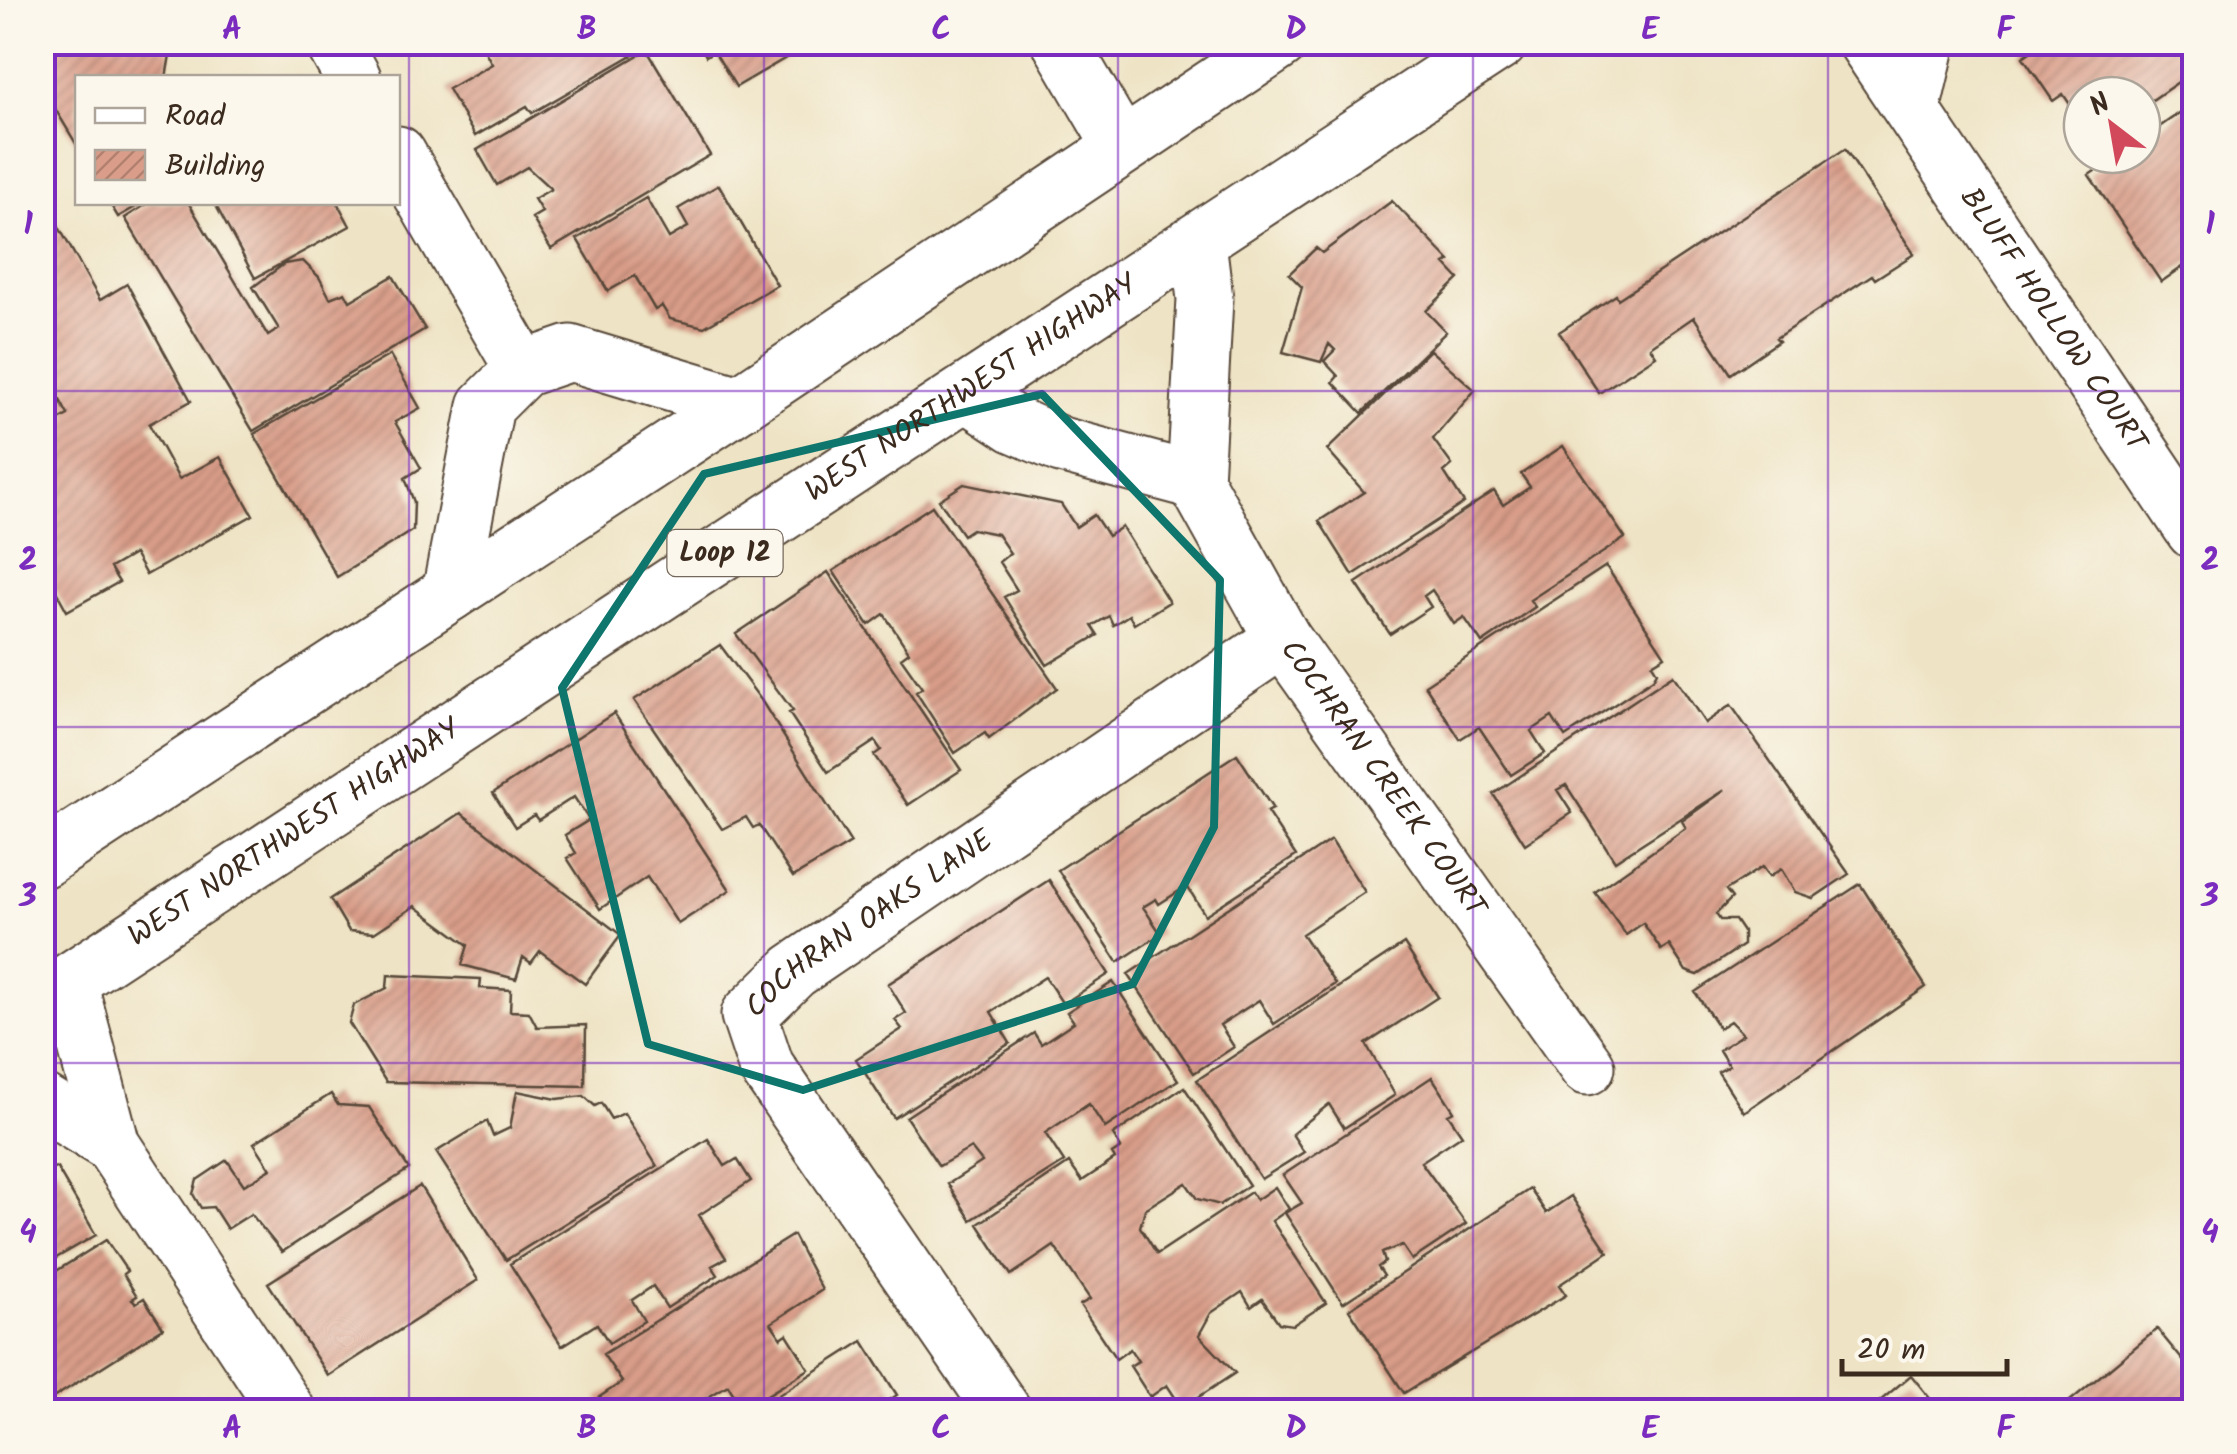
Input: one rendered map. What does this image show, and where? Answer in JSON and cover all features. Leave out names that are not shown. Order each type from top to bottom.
[{"type":"street","points":[[333,42],[351,75]]},
{"type":"street","points":[[1060,42],[1121,146]]},
{"type":"street","points":[[42,860],[739,404],[1280,42]]},
{"type":"street","name":"WEST NORTHWEST HIGHWAY","points":[[56,990],[1500,42]]},
{"type":"street","name":"BLUFF HOLLOW COURT","points":[[1866,42],[2194,531]]},
{"type":"street","points":[[1912,110],[1928,42]]},
{"type":"street","points":[[400,157],[522,369]]},
{"type":"street","points":[[968,394],[1015,425],[1060,445],[1195,482],[1206,299],[1198,242]]},
{"type":"street","points":[[450,593],[486,406],[522,369],[570,353],[739,404]]},
{"type":"street","name":"COCHRAN CREEK COURT","points":[[1195,482],[1283,639],[1587,1067]]},
{"type":"street","name":"COCHRAN OAKS LANE","points":[[1004,1412],[766,1066],[750,1015],[794,971],[1283,639]]},
{"type":"street","points":[[56,990],[61,1095],[112,1145],[288,1412]]},
{"type":"highlighted area","points":[[1042,394],[1220,580],[1214,827],[1133,984],[803,1090],[648,1044],[562,688],[704,474]]},
{"type":"building","points":[[42,42],[137,42],[171,49],[167,75],[75,75],[75,142],[42,87]]},
{"type":"building","points":[[480,42],[643,42],[646,47],[532,113],[527,106],[475,136],[448,89],[492,64]]},
{"type":"building","points":[[698,42],[784,42],[791,55],[736,87],[714,51],[706,56]]},
{"type":"building","points":[[2044,42],[2194,42],[2194,71],[2162,93],[2162,75],[2062,75],[2062,95],[2053,101],[2023,57]]},
{"type":"building","points":[[647,50],[710,155],[551,249],[532,218],[542,212],[534,199],[551,189],[527,167],[497,185],[477,150]]},
{"type":"building","points":[[2194,103],[2194,259],[2161,282],[2089,175],[2162,175],[2162,125]]},
{"type":"building","points":[[1845,149],[1914,254],[1875,279],[1872,275],[1776,338],[1779,341],[1731,374],[1694,317],[1650,347],[1656,356],[1599,393],[1559,332],[1616,295],[1618,299]]},
{"type":"building","points":[[719,185],[777,285],[704,327],[670,319],[662,306],[655,310],[635,276],[608,291],[577,239],[646,198],[669,238],[688,227],[678,209]]},
{"type":"building","points":[[42,197],[100,300],[127,284],[191,401],[149,424],[179,479],[220,457],[253,515],[146,575],[134,554],[110,568],[119,582],[67,611],[42,565],[42,429],[68,415],[60,400],[42,410]]},
{"type":"building","points":[[1392,201],[1450,261],[1445,264],[1459,279],[1426,311],[1446,332],[1362,413],[1333,382],[1338,376],[1324,361],[1335,350],[1329,344],[1321,362],[1283,352],[1302,287],[1289,274],[1316,248],[1322,253]]},
{"type":"building","points":[[111,205],[139,205],[118,217]]},
{"type":"building","points":[[145,205],[190,205],[268,336],[279,329],[253,287],[284,264],[303,261],[319,277],[330,298],[345,292],[350,301],[393,276],[425,329],[253,431],[125,218]]},
{"type":"building","points":[[216,205],[339,205],[350,226],[255,278]]},
{"type":"building","points":[[1430,350],[1475,390],[1433,439],[1452,465],[1444,472],[1464,503],[1353,575],[1319,521],[1364,492],[1327,450]]},
{"type":"building","points":[[390,355],[420,408],[395,422],[421,468],[405,478],[414,502],[413,530],[337,577],[254,434]]},
{"type":"building","points":[[1563,446],[1625,538],[1530,600],[1535,607],[1482,643],[1464,617],[1454,624],[1432,590],[1424,596],[1431,607],[1390,634],[1356,583],[1494,491],[1503,505],[1530,487],[1521,474]]},
{"type":"building","points":[[964,484],[1061,504],[1076,527],[1094,515],[1108,536],[1122,527],[1169,602],[1134,624],[1129,615],[1113,625],[1109,616],[1092,626],[1098,635],[1047,665],[1004,597],[1017,590],[999,562],[1010,553],[997,534],[972,529],[963,535],[939,500]]},
{"type":"building","points":[[932,506],[1057,688],[989,739],[985,733],[955,753],[916,692],[922,688],[901,658],[909,652],[884,614],[869,625],[833,571]]},
{"type":"building","points":[[1606,566],[1665,656],[1652,664],[1657,672],[1653,679],[1565,737],[1552,717],[1531,731],[1545,753],[1511,775],[1479,727],[1460,739],[1425,685]]},
{"type":"building","points":[[828,572],[961,770],[908,805],[874,755],[881,750],[875,741],[828,772],[789,713],[793,711],[736,634]]},
{"type":"building","points":[[720,645],[761,700],[851,843],[793,877],[759,825],[753,828],[746,817],[722,829],[634,700]]},
{"type":"building","points":[[1673,675],[1705,723],[1731,705],[1849,874],[1813,898],[1795,892],[1781,869],[1769,877],[1762,867],[1726,890],[1732,898],[1716,914],[1720,920],[1735,920],[1743,932],[1743,945],[1698,975],[1686,971],[1669,945],[1661,950],[1643,923],[1626,935],[1595,892],[1686,828],[1682,821],[1725,790],[1615,861],[1566,785],[1557,790],[1572,813],[1525,844],[1493,794]]},
{"type":"building","points":[[614,713],[730,890],[678,924],[647,877],[600,909],[567,858],[576,853],[565,835],[589,820],[574,797],[538,820],[534,815],[515,827],[493,793]]},
{"type":"building","points":[[1237,754],[1273,809],[1267,812],[1296,856],[1205,915],[1187,886],[1159,904],[1156,899],[1143,907],[1161,934],[1118,962],[1058,870]]},
{"type":"building","points":[[461,813],[621,935],[585,984],[540,951],[531,963],[523,957],[516,979],[462,965],[468,945],[415,906],[374,933],[349,931],[330,899]]},
{"type":"building","points":[[1331,840],[1365,892],[1302,934],[1335,984],[1274,1024],[1259,1000],[1220,1025],[1234,1047],[1194,1073],[1128,974]]},
{"type":"building","points":[[1049,880],[1109,974],[1063,1004],[1045,977],[991,1012],[1010,1043],[894,1118],[856,1059],[902,1029],[895,1020],[906,1013],[888,984]]},
{"type":"building","points":[[1860,884],[1926,987],[1744,1112],[1718,1072],[1729,1066],[1719,1050],[1743,1034],[1730,1021],[1719,1028],[1695,992]]},
{"type":"building","points":[[1404,944],[1438,997],[1366,1044],[1395,1095],[1344,1128],[1329,1104],[1292,1134],[1304,1152],[1261,1179],[1197,1080]]},
{"type":"building","points":[[388,975],[481,979],[480,988],[511,990],[510,1011],[529,1012],[537,1027],[586,1025],[585,1086],[386,1082],[349,1023],[354,1005],[387,988]]},
{"type":"building","points":[[1113,982],[1178,1080],[1105,1128],[1089,1104],[1045,1133],[1064,1162],[971,1220],[948,1184],[982,1162],[971,1148],[939,1166],[906,1117],[1034,1033],[1041,1044],[1074,1022],[1067,1012]]},
{"type":"building","points":[[1432,1077],[1454,1111],[1448,1114],[1462,1135],[1421,1162],[1466,1224],[1412,1260],[1402,1245],[1382,1253],[1385,1262],[1378,1267],[1384,1276],[1343,1303],[1285,1213],[1302,1203],[1283,1175]]},
{"type":"building","points":[[1184,1087],[1249,1185],[1220,1205],[1197,1199],[1186,1183],[1145,1209],[1140,1227],[1157,1254],[1251,1192],[1256,1200],[1275,1187],[1289,1209],[1272,1221],[1326,1303],[1293,1325],[1279,1323],[1262,1299],[1251,1307],[1242,1292],[1211,1313],[1199,1335],[1235,1373],[1182,1408],[1167,1385],[1150,1397],[1130,1366],[1138,1361],[1130,1349],[1116,1359],[1080,1305],[1090,1299],[1054,1246],[1011,1275],[978,1224],[1069,1163],[1082,1181],[1115,1159],[1112,1154],[1121,1148],[1113,1135]]},
{"type":"building","points":[[517,1091],[557,1099],[584,1096],[595,1106],[601,1103],[611,1119],[624,1113],[657,1166],[506,1260],[436,1152],[487,1121],[493,1136],[510,1128]]},
{"type":"building","points":[[331,1094],[338,1105],[369,1107],[409,1169],[282,1252],[251,1214],[227,1229],[213,1207],[201,1208],[193,1194],[197,1180],[227,1160],[244,1185],[271,1169],[254,1143]]},
{"type":"building","points":[[708,1139],[725,1166],[737,1159],[751,1181],[699,1215],[726,1258],[712,1266],[718,1275],[667,1308],[653,1286],[632,1300],[644,1321],[609,1343],[597,1324],[562,1346],[510,1264]]},
{"type":"building","points":[[42,1167],[57,1168],[96,1235],[42,1266]]},
{"type":"building","points":[[420,1186],[478,1280],[328,1376],[268,1283]]},
{"type":"building","points":[[1530,1189],[1546,1213],[1571,1196],[1608,1252],[1559,1285],[1566,1295],[1404,1393],[1349,1309]]},
{"type":"building","points":[[793,1235],[822,1290],[771,1323],[781,1338],[787,1334],[809,1369],[743,1410],[728,1385],[694,1406],[697,1412],[606,1412],[598,1398],[622,1382],[603,1354]]},
{"type":"building","points":[[106,1240],[127,1271],[123,1274],[137,1296],[132,1299],[136,1303],[144,1298],[163,1328],[42,1405],[42,1280]]},
{"type":"building","points":[[2157,1329],[2194,1374],[2194,1412],[2069,1412],[2064,1406]]},
{"type":"building","points":[[863,1341],[897,1395],[871,1412],[752,1412]]},
{"type":"building","points":[[1911,1375],[1941,1412],[1867,1412]]}]
